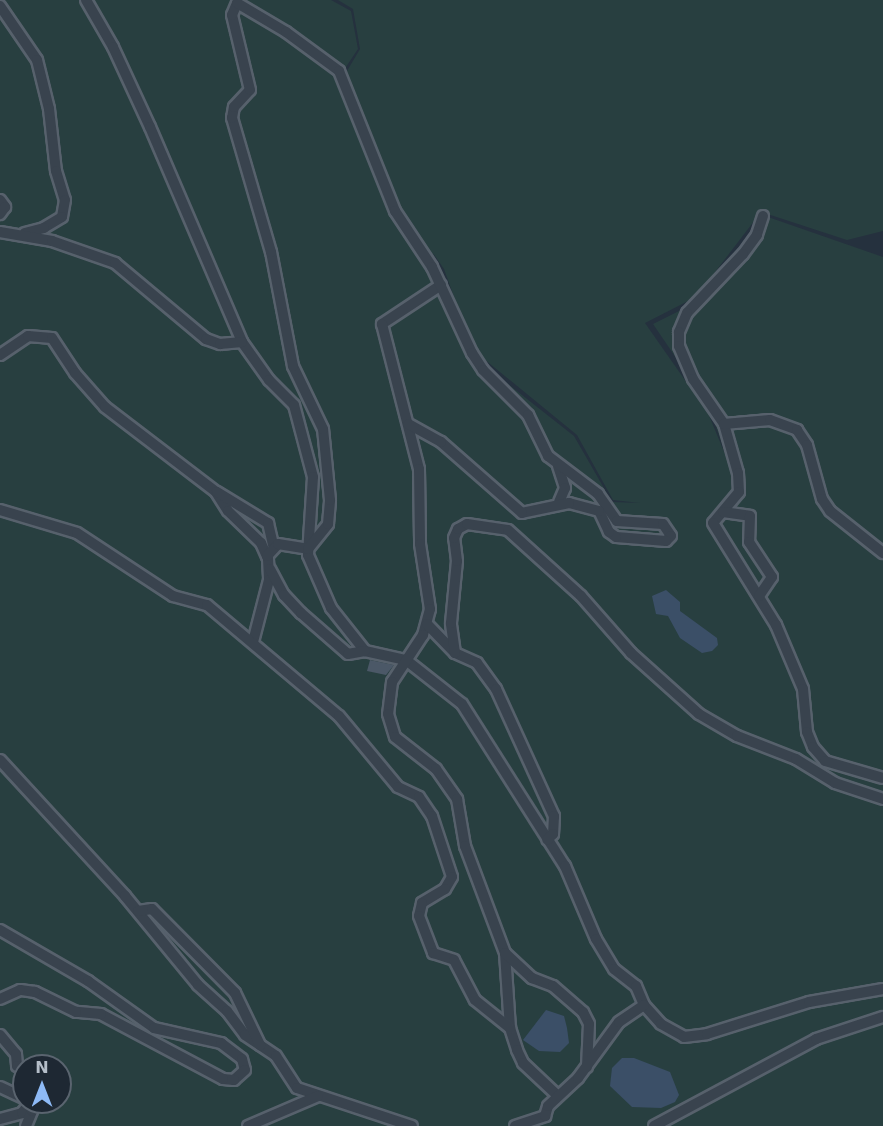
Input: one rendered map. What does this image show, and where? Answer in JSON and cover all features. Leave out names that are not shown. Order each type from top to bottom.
[{"type":"lane","points":[[86,0],[141,107],[243,342],[269,380],[294,405],[304,433],[313,477],[308,549],[331,608],[365,651]]},
{"type":"lane","points":[[308,549],[330,518],[323,429],[293,366],[271,252],[236,136],[232,111],[250,90],[231,15],[235,1],[286,32],[339,71],[395,211],[441,285],[472,353],[483,370],[528,415],[548,456],[557,466],[604,500],[617,521],[663,524],[670,532],[669,539],[616,537],[609,532],[599,511],[559,502],[534,513],[522,513],[441,442],[409,424]]},
{"type":"lane","points":[[0,6],[26,40],[43,79],[56,171],[66,207],[55,222],[22,234]]},
{"type":"lane","points":[[0,200],[4,207],[0,214]]},
{"type":"lane","points":[[763,216],[756,235],[743,254],[687,313],[679,333],[679,346],[693,379],[724,423],[738,473],[739,492],[723,512],[715,517],[714,528],[776,625],[803,689],[807,732],[813,747],[825,761],[883,778]]},
{"type":"lane","points":[[0,232],[22,234],[115,264],[206,339],[220,345],[243,342]]},
{"type":"lane","points":[[441,285],[382,324],[419,469],[420,544],[430,609],[427,624],[388,693],[389,726],[406,748],[446,780],[457,799],[465,846],[505,952],[510,1028],[523,1062],[558,1096]]},
{"type":"lane","points":[[0,356],[28,336],[52,338],[75,373],[105,407],[216,492],[268,523],[273,545],[267,556]]},
{"type":"lane","points":[[724,423],[770,420],[797,430],[807,445],[822,499],[830,511],[883,552]]},
{"type":"lane","points":[[557,466],[564,480],[564,491],[559,502]]},
{"type":"lane","points":[[564,491],[588,487]]},
{"type":"lane","points":[[216,492],[228,510],[261,543],[270,568],[284,595],[348,654],[365,651],[406,660],[462,704],[565,866],[596,939],[614,969],[636,986],[644,1005],[661,1024],[694,1037],[809,1002],[883,989]]},
{"type":"lane","points":[[0,510],[52,524],[97,543],[154,586],[182,601],[207,605],[339,716],[398,787],[419,797],[427,805],[452,877],[445,889],[422,903],[419,916],[433,953],[454,960],[475,1000],[510,1028]]},
{"type":"lane","points":[[723,512],[750,516],[749,542],[772,577],[759,596]]},
{"type":"lane","points":[[455,653],[451,623],[457,561],[454,538],[458,529],[467,524],[508,530],[581,596],[631,653],[699,714],[736,736],[796,759],[836,783],[883,799]]},
{"type":"lane","points":[[273,545],[308,549]]},
{"type":"lane","points":[[253,642],[270,568]]},
{"type":"lane","points":[[427,624],[455,653],[477,663],[506,710],[554,816],[553,834],[547,840]]},
{"type":"lane","points":[[0,760],[138,911],[198,985],[226,1011],[245,1035],[285,1066],[297,1088],[412,1126]]},
{"type":"lane","points":[[138,911],[152,909],[235,993],[260,1046]]},
{"type":"lane","points":[[0,930],[87,981],[154,1028],[221,1043],[243,1059],[245,1070],[234,1080],[223,1079],[101,1014],[76,1012],[36,992],[20,990],[0,999]]},
{"type":"lane","points":[[505,952],[532,978],[553,986],[584,1012],[589,1024],[587,1067]]},
{"type":"lane","points":[[515,1126],[547,1121],[548,1106],[587,1067],[619,1022],[644,1005]]},
{"type":"lane","points":[[654,1126],[816,1039],[883,1017]]},
{"type":"lane","points":[[0,1035],[16,1054]]},
{"type":"lane","points":[[248,1126],[318,1096]]},
{"type":"lane","points":[[0,1119],[18,1114]]},
{"type":"green space","points":[[0,0],[331,0],[351,11],[358,49],[340,76],[369,131],[344,76],[360,49],[353,9],[338,0],[883,0],[883,231],[847,240],[761,212],[696,297],[645,323],[708,413],[730,466],[708,405],[653,324],[697,302],[768,217],[883,257],[883,1126],[0,1126]],"holes":[[[433,253],[444,269],[473,350],[577,435],[613,500],[640,503],[612,502],[574,436],[470,354]]]},
{"type":"water","points":[[666,590],[680,602],[680,611],[717,638],[718,645],[712,651],[702,653],[680,638],[668,616],[656,614],[652,596]]},
{"type":"water","points":[[546,1010],[564,1016],[569,1043],[560,1052],[539,1051],[523,1040]]},
{"type":"water","points":[[622,1058],[634,1058],[670,1072],[679,1095],[675,1102],[661,1108],[632,1107],[610,1086],[612,1068]]},
{"type":"building","points":[[370,660],[394,665],[386,675],[367,671]]}]
